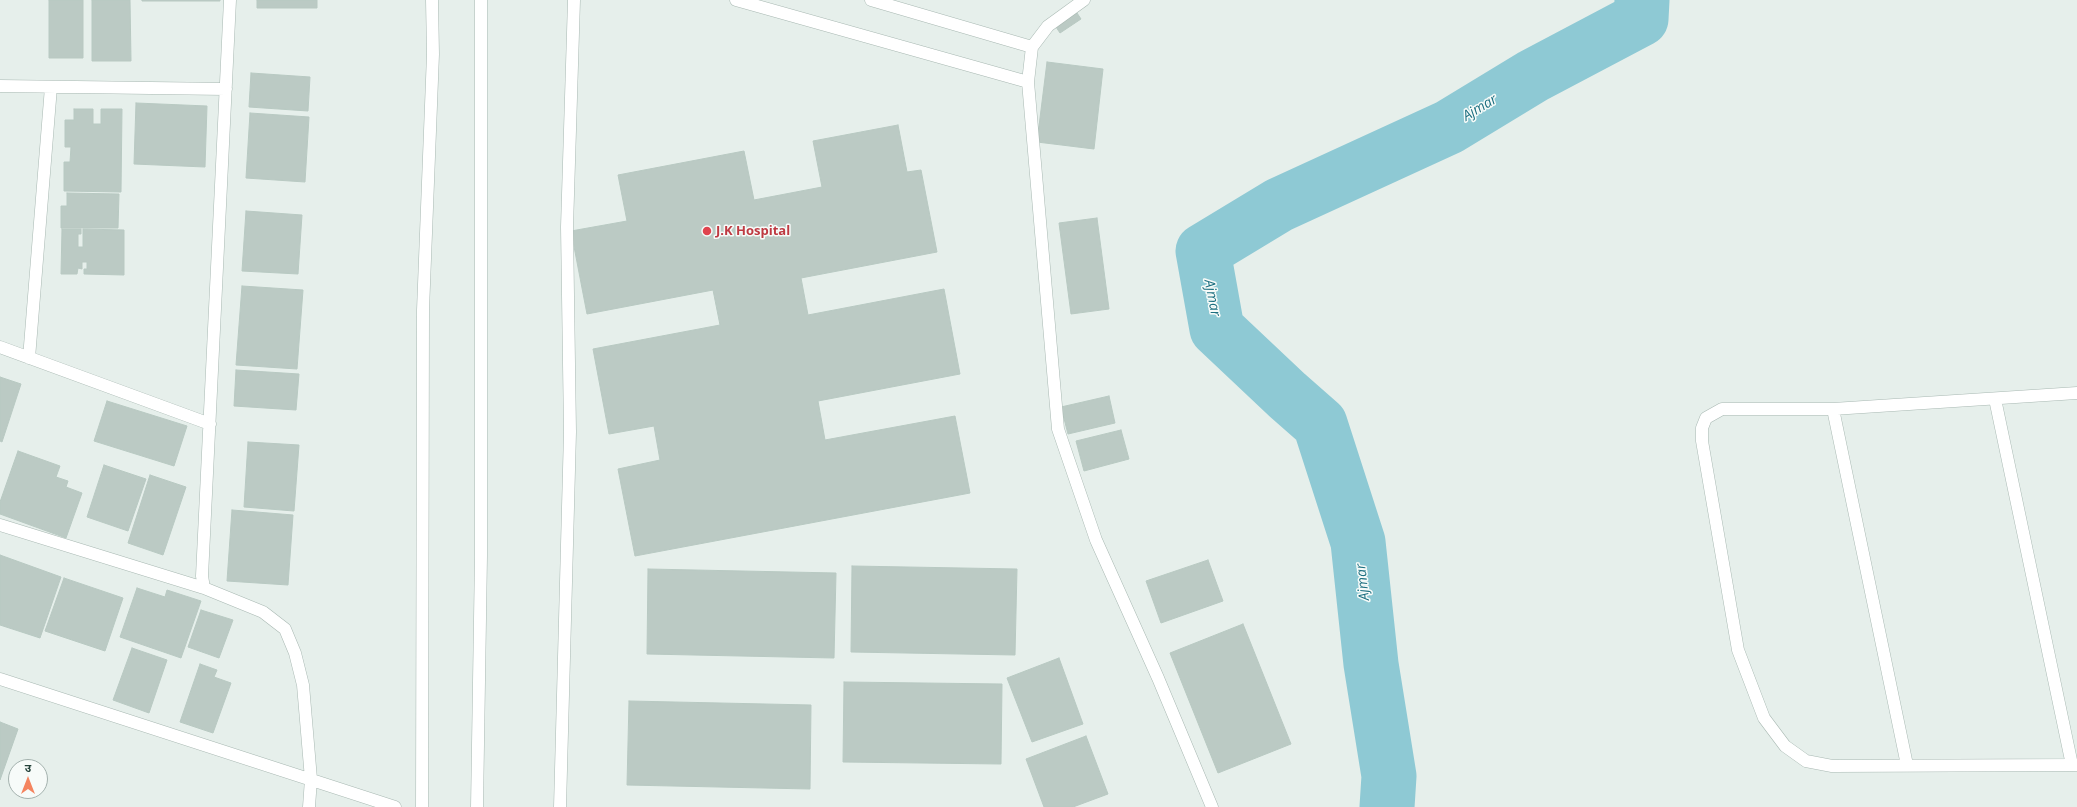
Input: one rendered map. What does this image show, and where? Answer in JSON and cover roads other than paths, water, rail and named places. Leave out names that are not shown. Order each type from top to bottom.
[{"type":"street","points":[[204,588],[202,576],[230,0]]},
{"type":"street","points":[[422,807],[423,310],[433,54],[432,0]]},
{"type":"street","points":[[477,807],[481,540],[481,0]]},
{"type":"street","points":[[560,807],[570,432],[567,227],[574,0]]},
{"type":"street","points":[[736,0],[1028,82]]},
{"type":"street","points":[[871,0],[1032,48]]},
{"type":"street","points":[[1084,0],[1048,26],[1032,48],[1028,82],[1058,429],[1096,540],[1158,678],[1212,807]]},
{"type":"street","points":[[0,86],[226,89]]},
{"type":"street","points":[[29,358],[51,87]]},
{"type":"street","points":[[0,347],[210,424]]},
{"type":"street","points":[[1995,398],[2074,765],[1832,766],[1806,761],[1785,746],[1764,718],[1738,650],[1702,441],[1702,428],[1706,418],[1722,409],[1833,409],[1995,398],[2077,393]]},
{"type":"street","points":[[1833,409],[1907,765]]},
{"type":"street","points":[[0,526],[204,588],[263,612],[285,629],[295,653],[303,685],[311,779],[309,807]]},
{"type":"street","points":[[0,679],[395,807]]},
{"type":"waterway","name":"Ajmar","points":[[1387,807],[1389,776],[1371,664],[1358,542],[1320,424],[1217,329],[1203,251],[1279,205],[1449,127],[1533,76],[1641,19],[1642,0]]},
{"type":"place","name":"J.K Hospital","points":[[707,231]]}]
